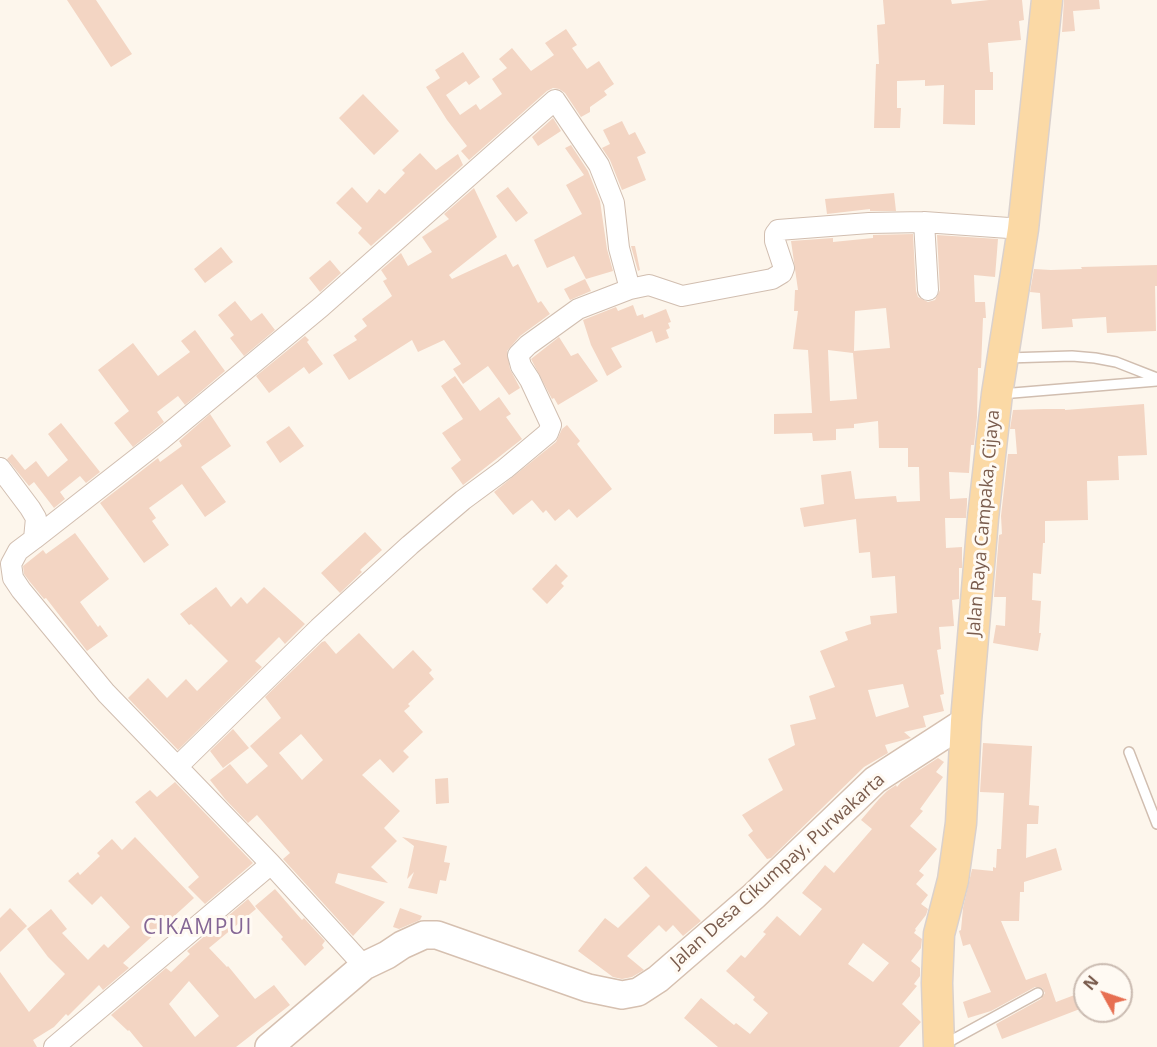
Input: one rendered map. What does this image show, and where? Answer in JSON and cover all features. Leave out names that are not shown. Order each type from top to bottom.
[{"type":"main road","name":"Jalan Raya Campaka, Cijaya","points":[[939,1047],[937,983],[939,934],[953,880],[961,823],[966,721],[983,518],[1002,358],[1023,230],[1047,0]]},
{"type":"street","points":[[364,966],[271,864],[106,693],[21,590],[13,578],[7,556],[34,539],[162,439],[321,307],[555,100],[599,165],[614,203],[619,248],[630,289]]},
{"type":"street","points":[[924,222],[928,290]]},
{"type":"street","points":[[178,766],[319,628],[410,545],[548,433],[551,425],[521,366],[518,355],[528,345],[578,309],[630,289],[649,285],[682,296],[772,279],[782,273],[783,268],[775,241],[775,234],[778,230],[869,223],[924,222],[1023,230]]},
{"type":"street","points":[[0,468],[36,518],[34,539]]},
{"type":"street","name":"Jalan Desa Cikumpay, Purwakarta","points":[[269,1047],[364,966],[424,935],[436,935],[588,988],[622,995],[638,992],[658,979],[754,896],[875,780],[966,721]]},
{"type":"street","points":[[54,1047],[271,864]]},
{"type":"lane","points":[[1002,358],[1072,356],[1095,358],[1116,362],[1157,380]]},
{"type":"lane","points":[[997,394],[1157,380]]},
{"type":"lane","points":[[1129,752],[1157,824]]},
{"type":"lane","points":[[1147,797],[1157,792]]},
{"type":"lane","points":[[939,1047],[1038,993]]},
{"type":"building","points":[[67,0],[96,0],[132,54],[111,67]]},
{"type":"building","points":[[883,0],[951,0],[952,4],[989,0],[1022,0],[1024,20],[1019,21],[1021,40],[988,43],[990,72],[993,72],[993,90],[975,90],[975,125],[943,124],[944,85],[925,86],[925,80],[897,81],[897,108],[901,108],[900,128],[874,128],[876,64],[879,64],[877,25],[885,24]]},
{"type":"building","points":[[1064,0],[1099,0],[1100,9],[1073,11],[1075,31],[1062,32]]},
{"type":"building","points":[[566,29],[577,45],[572,48],[587,69],[599,61],[614,84],[604,91],[607,95],[590,107],[590,112],[581,117],[565,93],[553,88],[469,160],[461,151],[467,146],[426,87],[440,78],[435,70],[463,52],[480,77],[469,85],[466,81],[446,95],[460,115],[476,104],[480,110],[502,94],[492,79],[507,68],[499,59],[512,48],[531,71],[554,55],[545,43]]},
{"type":"building","points":[[363,94],[399,131],[374,155],[339,118]]},
{"type":"building","points":[[553,118],[561,131],[538,146],[532,137]]},
{"type":"building","points":[[622,121],[629,135],[635,132],[646,153],[637,157],[646,180],[622,190],[610,160],[602,148],[610,144],[603,130]]},
{"type":"building","points":[[571,145],[588,171],[600,201],[607,249],[613,271],[586,279],[574,256],[547,268],[534,240],[582,214],[566,185],[584,175],[565,148]]},
{"type":"building","points":[[420,153],[436,170],[458,154],[463,165],[371,246],[358,233],[362,228],[336,203],[352,187],[367,203],[379,189],[385,194],[405,173],[402,170]]},
{"type":"building","points":[[508,187],[528,213],[516,222],[496,196]]},
{"type":"building","points":[[474,188],[497,237],[449,275],[452,279],[506,254],[513,267],[518,264],[538,303],[541,301],[550,314],[520,336],[507,351],[510,369],[520,388],[509,395],[488,366],[463,384],[453,369],[461,364],[444,340],[418,352],[412,340],[349,380],[333,355],[357,340],[354,336],[367,326],[362,319],[392,296],[383,281],[387,279],[381,270],[401,253],[408,266],[432,252],[422,237],[449,219],[444,214]]},
{"type":"building","points":[[894,193],[896,211],[870,211],[870,209],[827,214],[825,199]]},
{"type":"building","points":[[913,234],[916,291],[918,297],[928,302],[935,300],[940,290],[937,235],[998,239],[995,277],[974,275],[975,302],[985,302],[986,318],[983,318],[981,368],[978,368],[977,417],[974,445],[971,445],[969,473],[949,472],[950,499],[967,498],[967,504],[966,518],[945,518],[946,548],[962,547],[962,568],[959,568],[959,599],[952,600],[954,626],[939,627],[941,649],[937,650],[944,694],[940,695],[944,711],[923,716],[926,727],[904,732],[911,738],[885,745],[888,753],[864,767],[771,858],[767,859],[748,835],[753,831],[742,815],[783,790],[768,759],[795,745],[790,725],[816,719],[809,696],[835,687],[820,651],[848,640],[845,632],[871,624],[870,616],[897,613],[895,576],[872,578],[870,552],[859,553],[856,519],[804,527],[800,508],[824,504],[821,475],[851,471],[855,499],[896,496],[897,502],[920,501],[919,467],[908,467],[908,448],[879,448],[878,421],[854,424],[854,428],[836,429],[836,440],[813,441],[812,433],[774,434],[774,414],[812,413],[808,350],[793,349],[798,311],[794,311],[795,290],[798,290],[791,241],[833,238],[833,242],[873,238],[873,235]],"holes":[[[886,308],[890,348],[854,351],[855,311]],[[828,350],[853,353],[857,399],[830,401]],[[903,684],[909,707],[876,717],[868,690]]]},
{"type":"building","points":[[631,246],[635,246],[640,270],[638,271]]},
{"type":"building","points":[[221,247],[233,262],[205,283],[194,269]]},
{"type":"building","points":[[330,260],[341,273],[320,292],[309,278]]},
{"type":"building","points":[[1157,265],[1156,331],[1107,333],[1106,317],[1072,319],[1073,327],[1042,329],[1040,293],[1030,292],[1034,269]]},
{"type":"building","points":[[585,279],[591,291],[570,300],[564,289]]},
{"type":"building","points":[[235,301],[251,321],[262,313],[275,330],[244,356],[230,338],[234,335],[218,315]]},
{"type":"building","points":[[633,305],[637,316],[643,314],[644,318],[666,309],[671,322],[668,323],[670,328],[666,330],[669,338],[656,343],[652,331],[611,348],[622,367],[607,376],[591,345],[583,320],[616,307],[618,311]]},
{"type":"building","points":[[195,330],[225,371],[185,405],[178,396],[157,412],[164,422],[133,447],[114,423],[129,411],[98,370],[133,343],[158,376],[190,352],[181,341]]},
{"type":"building","points":[[305,336],[323,364],[309,374],[304,367],[269,393],[256,376]]},
{"type":"building","points":[[559,337],[571,356],[578,353],[598,381],[558,405],[554,398],[552,399],[531,359]]},
{"type":"building","points":[[455,376],[480,411],[499,397],[511,414],[506,417],[522,439],[463,485],[451,468],[461,460],[442,433],[463,419],[441,386]]},
{"type":"building","points":[[1144,404],[1147,455],[1118,456],[1119,480],[1087,481],[1088,520],[1045,521],[1041,574],[1033,573],[1032,600],[1041,601],[1039,633],[1041,633],[1038,651],[993,643],[996,625],[1005,626],[1006,597],[994,597],[999,535],[1002,534],[1001,516],[1008,454],[1017,454],[1015,429],[1010,429],[1013,410],[1065,410]]},
{"type":"building","points":[[210,414],[231,446],[201,467],[226,502],[205,517],[182,484],[149,508],[156,518],[152,521],[169,545],[144,563],[100,503],[158,458],[160,462],[182,446],[179,441]]},
{"type":"building","points":[[61,423],[100,472],[86,483],[80,476],[60,492],[65,499],[54,508],[34,482],[29,486],[7,459],[12,454],[25,470],[36,461],[48,477],[68,460],[48,434]]},
{"type":"building","points":[[567,425],[580,441],[577,444],[612,489],[577,518],[569,509],[555,521],[546,510],[543,513],[532,500],[513,515],[494,492],[556,442],[562,429]]},
{"type":"building","points":[[289,426],[304,446],[280,463],[266,442]]},
{"type":"building","points":[[365,532],[382,550],[340,593],[321,573]]},
{"type":"building","points":[[75,533],[109,579],[80,602],[98,627],[100,625],[108,636],[87,651],[46,598],[44,599],[30,582],[24,574],[23,566],[43,550],[46,554]]},
{"type":"building","points":[[556,564],[568,576],[561,583],[564,586],[547,604],[532,589]]},
{"type":"building","points":[[216,587],[231,607],[241,597],[247,604],[264,587],[305,624],[285,644],[279,637],[255,661],[262,667],[178,750],[128,698],[148,678],[167,698],[186,679],[197,691],[228,661],[180,614]]},
{"type":"building","points":[[359,633],[393,669],[413,650],[432,670],[429,673],[434,679],[408,704],[410,706],[404,711],[423,732],[403,751],[409,757],[393,773],[380,759],[362,775],[400,811],[384,828],[397,841],[371,867],[388,883],[338,873],[335,883],[385,902],[353,936],[283,859],[290,853],[257,815],[248,823],[210,780],[230,764],[247,784],[268,766],[250,746],[281,718],[265,697],[322,642],[325,641],[336,654]],"holes":[[[301,734],[323,760],[302,780],[279,753]]]},
{"type":"building","points":[[233,729],[249,748],[223,768],[210,751]]},
{"type":"building","points":[[983,743],[1032,746],[1029,805],[1039,806],[1038,824],[1027,824],[1026,858],[1056,848],[1062,870],[1024,882],[1024,892],[1020,892],[1019,921],[1001,921],[1026,980],[1046,973],[1056,1002],[1073,996],[1073,1012],[1002,1039],[996,1024],[1041,999],[1045,993],[1042,988],[1035,987],[991,1011],[968,1018],[963,1002],[991,992],[970,944],[963,946],[959,931],[972,869],[993,871],[993,867],[996,868],[997,849],[1001,849],[1004,793],[980,792]]},
{"type":"building","points":[[938,758],[944,762],[936,772],[943,777],[920,809],[923,811],[910,826],[937,849],[919,871],[924,875],[916,884],[928,895],[921,904],[928,909],[914,933],[922,939],[921,948],[911,961],[920,968],[920,976],[914,984],[917,986],[902,1004],[921,1022],[899,1047],[718,1047],[684,1018],[701,998],[734,1025],[736,1023],[750,1034],[768,1013],[753,1000],[755,997],[726,971],[741,955],[745,958],[766,934],[763,932],[777,916],[800,936],[822,909],[802,893],[825,865],[834,873],[872,829],[861,820],[887,791],[896,785],[897,787]],"holes":[[[863,943],[889,963],[873,982],[848,964]]]},
{"type":"building","points":[[448,778],[449,803],[436,804],[435,779]]},
{"type":"building","points":[[175,782],[253,863],[205,904],[188,887],[199,877],[135,802],[150,790],[157,797]]},
{"type":"building","points":[[135,837],[194,898],[123,963],[129,968],[103,990],[99,985],[68,1016],[66,1014],[54,1027],[33,1040],[37,1047],[0,1047],[0,972],[29,1012],[65,974],[48,957],[27,929],[51,909],[67,929],[62,933],[88,960],[104,944],[108,948],[130,927],[101,896],[92,905],[68,881],[78,872],[80,875],[100,856],[97,853],[112,839],[122,850]]},
{"type":"building","points":[[402,837],[447,846],[444,862],[450,863],[446,881],[440,880],[437,894],[408,888],[414,872],[407,879],[414,846]]},
{"type":"building","points":[[646,866],[701,921],[683,936],[673,925],[666,932],[659,925],[627,956],[644,970],[632,977],[622,979],[613,977],[578,951],[605,918],[618,928],[650,896],[633,878]]},
{"type":"building","points":[[275,889],[302,920],[304,918],[325,941],[322,945],[324,948],[305,966],[255,906]]},
{"type":"building","points":[[248,899],[256,909],[209,948],[228,966],[255,999],[274,985],[290,1005],[236,1047],[143,1047],[129,1030],[111,1015],[166,968],[171,972],[190,954],[187,951]],"holes":[[[189,981],[219,1016],[195,1037],[169,1004]]]},
{"type":"building","points":[[10,908],[27,926],[0,952],[0,918]]},
{"type":"building","points":[[400,908],[422,916],[420,920],[399,929],[393,927]]},
{"type":"district","name":"CIKAMPUI","points":[[198,928]]}]
